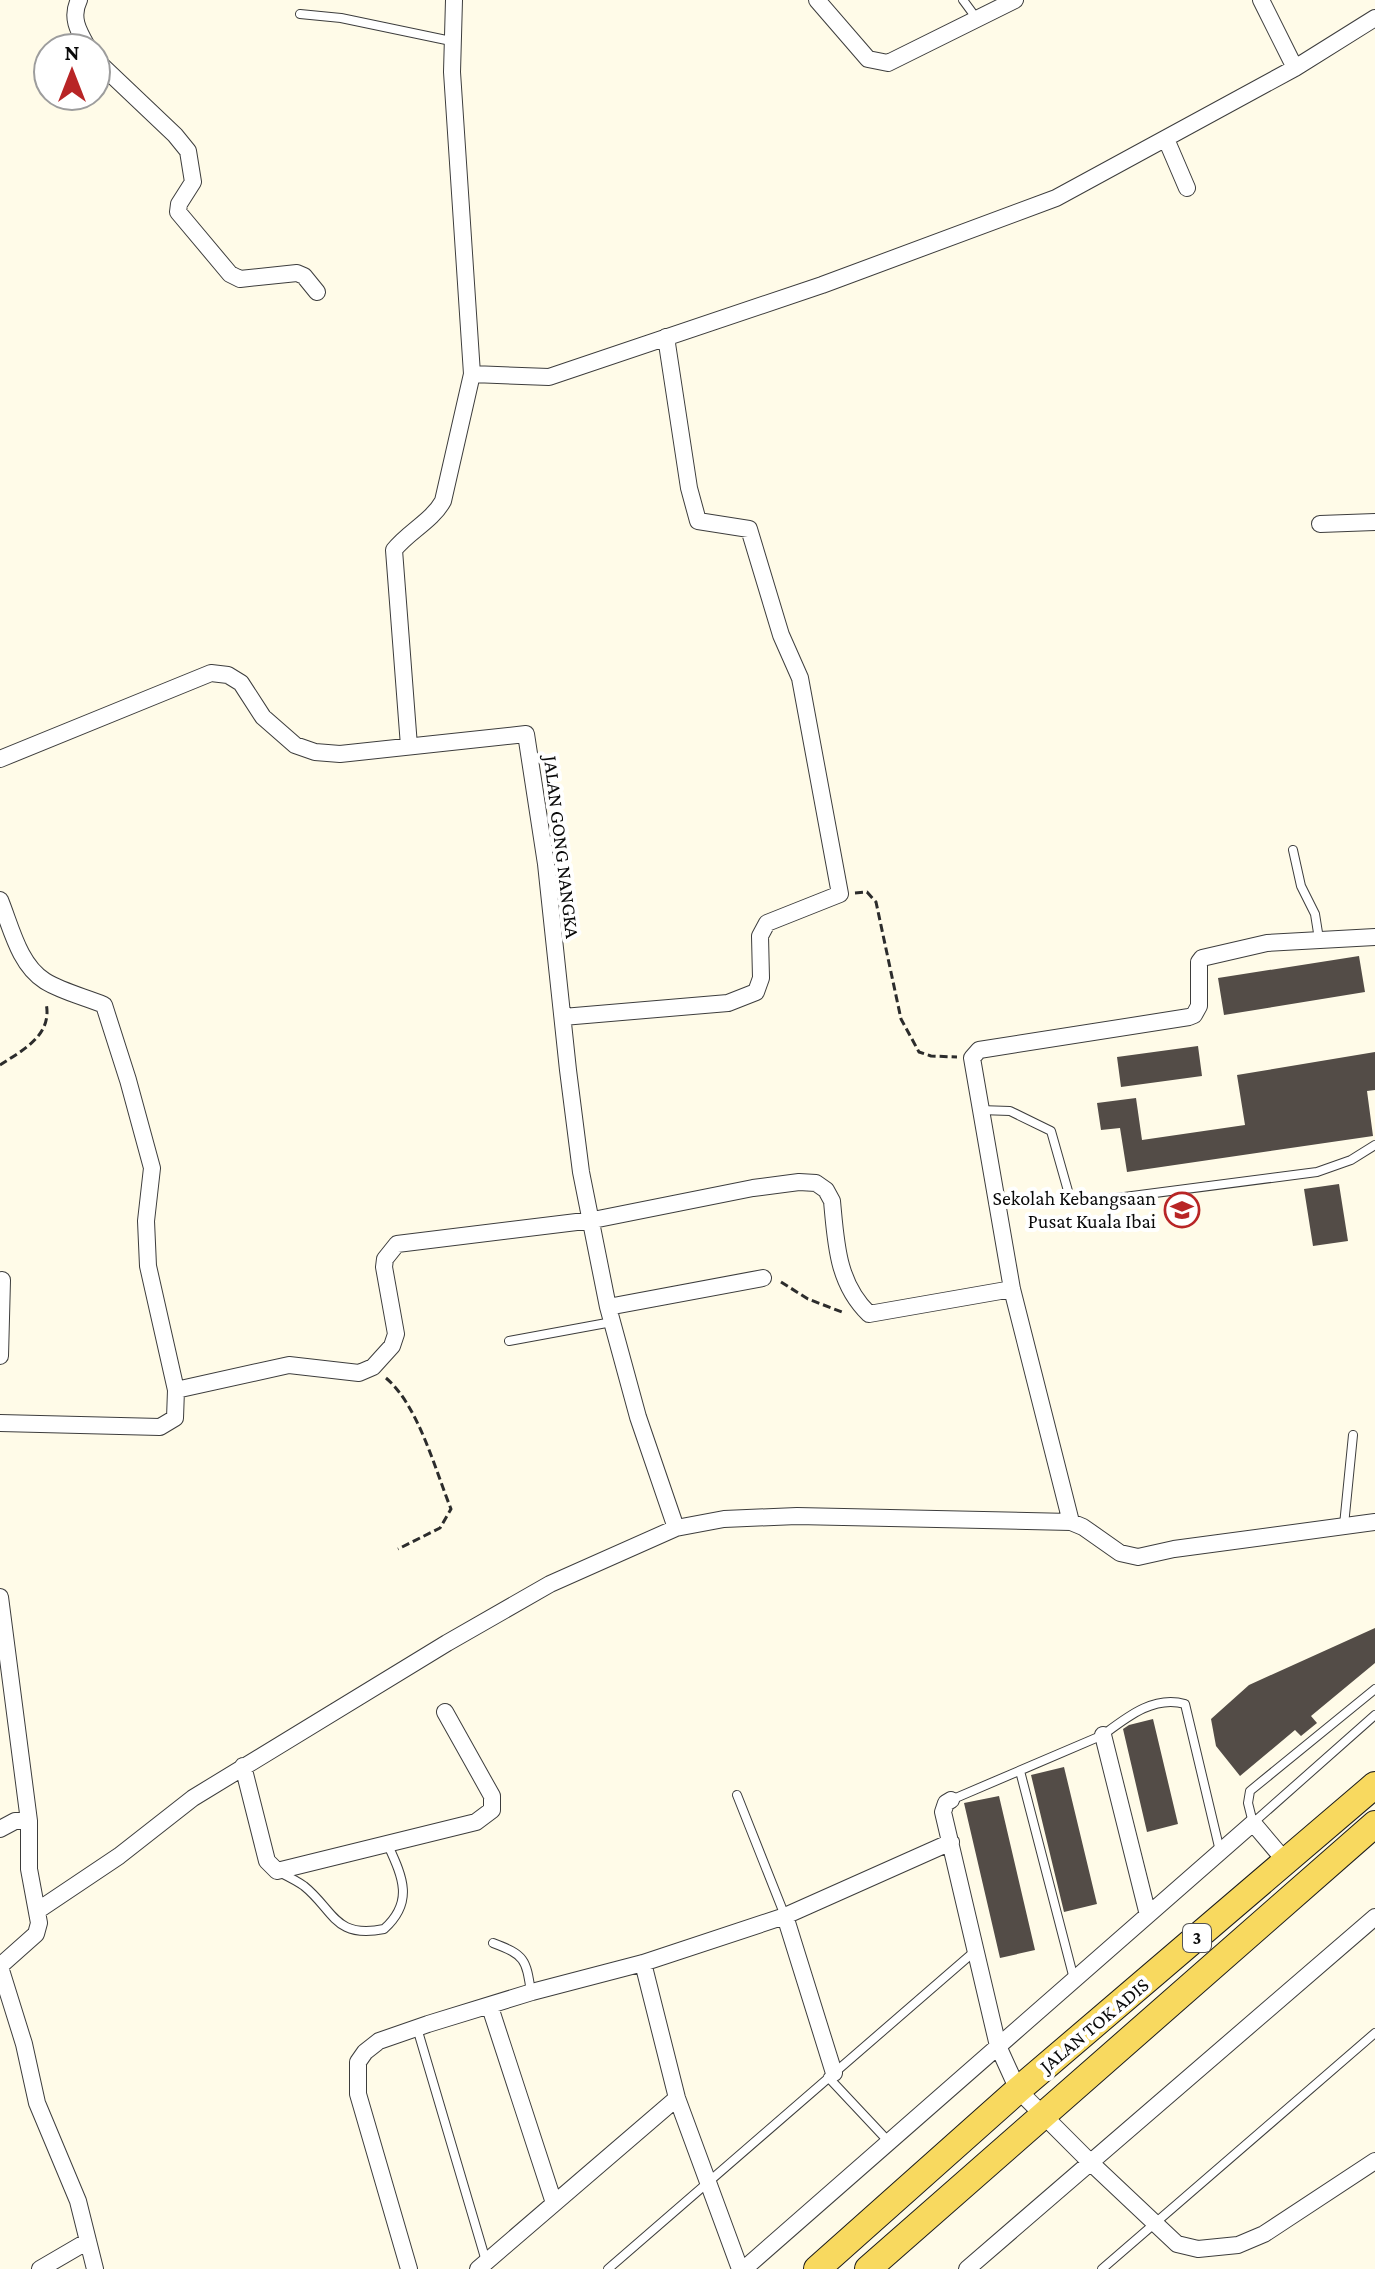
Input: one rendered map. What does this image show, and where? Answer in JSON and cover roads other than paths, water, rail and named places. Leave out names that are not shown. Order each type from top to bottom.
[{"type":"main road","name":"JALAN TOK ADIS","points":[[817,2269],[1018,2090],[1375,1785]]},
{"type":"main road","name":"JALAN TOK ADIS","points":[[868,2269],[1375,1824]]},
{"type":"street","points":[[79,0],[75,22],[80,32]]},
{"type":"street","points":[[409,746],[394,550],[403,538],[438,510],[443,501],[472,374],[451,41],[454,0]]},
{"type":"street","points":[[817,0],[868,59],[877,63],[888,63],[1015,0]]},
{"type":"street","points":[[1261,0],[1295,68]]},
{"type":"street","points":[[472,374],[549,377],[822,285],[1056,198],[1295,68],[1375,18]]},
{"type":"street","points":[[112,75],[188,151],[193,182],[179,204],[178,212],[230,274],[240,279],[297,273],[304,276],[317,292]]},
{"type":"street","points":[[1166,139],[1187,188]]},
{"type":"street","points":[[563,1017],[728,1003],[756,992],[761,978],[760,936],[767,923],[840,894],[800,678],[781,635],[749,529],[698,521],[689,488],[666,337]]},
{"type":"street","points":[[1320,524],[1375,522]]},
{"type":"street","name":"JALAN GONG NANGKA","points":[[0,759],[211,673],[228,675],[241,683],[263,717],[295,745],[315,752],[340,754],[526,734],[546,864],[581,1172],[610,1315],[638,1417],[676,1528]]},
{"type":"street","points":[[0,900],[21,954],[36,974],[46,982],[104,1005],[152,1168],[146,1221],[148,1266],[176,1390],[175,1418],[160,1427],[0,1423]]},
{"type":"street","points":[[1071,1522],[1012,1289],[972,1058],[979,1050],[1194,1015],[1199,1006],[1199,962],[1202,958],[1267,943],[1375,937]]},
{"type":"street","points":[[176,1390],[289,1365],[359,1373],[373,1367],[392,1346],[396,1334],[384,1267],[385,1259],[397,1244],[593,1220],[753,1188],[816,1183],[826,1190],[832,1201],[842,1274],[857,1302],[869,1314],[1012,1289]]},
{"type":"street","points":[[610,1315],[763,1278]]},
{"type":"street","points":[[0,1356],[2,1280]]},
{"type":"street","points":[[37,1911],[119,1856],[193,1798],[243,1766],[550,1584],[676,1528],[724,1519],[797,1516],[1071,1522],[1120,1553],[1138,1557],[1174,1549],[1375,1522]]},
{"type":"street","points":[[0,1597],[29,1821],[28,1858],[39,1927],[36,1934],[0,1967],[24,2044],[37,2103],[69,2176],[95,2269]]},
{"type":"street","points":[[243,1766],[267,1861],[277,1871],[476,1822],[492,1810],[492,1796],[445,1712]]},
{"type":"street","points":[[1103,1735],[1148,1915]]},
{"type":"street","points":[[951,1800],[946,1803],[943,1812],[975,1951],[998,2046],[1018,2090],[1177,2244],[1198,2249],[1238,2245],[1264,2234],[1375,2161]]},
{"type":"street","points":[[0,1829],[15,1821],[29,1821]]},
{"type":"street","points":[[643,1963],[677,2098],[742,2269],[1253,1823],[1286,1862]]},
{"type":"street","points":[[409,2269],[358,2094],[358,2062],[372,2046],[417,2028],[532,1992],[643,1963],[785,1916],[951,1842]]},
{"type":"street","points":[[785,1916],[831,2075]]},
{"type":"street","points":[[967,2269],[1375,1917]]},
{"type":"street","points":[[490,2007],[554,2203]]},
{"type":"street","points":[[482,2266],[677,2098]]},
{"type":"street","points":[[40,2269],[88,2241]]},
{"type":"lane","points":[[963,0],[977,19]]},
{"type":"lane","points":[[300,14],[341,18],[451,41]]},
{"type":"lane","points":[[1293,850],[1301,886],[1315,914],[1319,940]]},
{"type":"lane","points":[[980,1110],[1010,1111],[1051,1131],[1070,1198],[1078,1203],[1317,1172],[1351,1160],[1375,1145]]},
{"type":"lane","points":[[509,1341],[610,1315]]},
{"type":"lane","points":[[1344,1525],[1353,1435]]},
{"type":"lane","points":[[1375,1689],[1250,1791],[1248,1803],[1253,1823],[1375,1715]]},
{"type":"lane","points":[[951,1800],[1103,1735],[1122,1720],[1152,1704],[1170,1699],[1185,1704],[1220,1852]]},
{"type":"lane","points":[[1020,1771],[1074,1980]]},
{"type":"lane","points":[[737,1795],[785,1916]]},
{"type":"lane","points":[[277,1871],[305,1887],[339,1924],[363,1931],[384,1929],[401,1908],[403,1896],[402,1876],[387,1843]]},
{"type":"lane","points":[[493,1943],[522,1956],[532,1992]]},
{"type":"lane","points":[[608,2269],[975,1951]]},
{"type":"lane","points":[[417,2028],[482,2266]]},
{"type":"lane","points":[[1102,2269],[1375,2033]]},
{"type":"lane","points":[[831,2075],[889,2142]]},
{"type":"place","name":"Sekolah Kebangsaan Pusat Kuala Ibai","points":[[1182,1210]]}]
